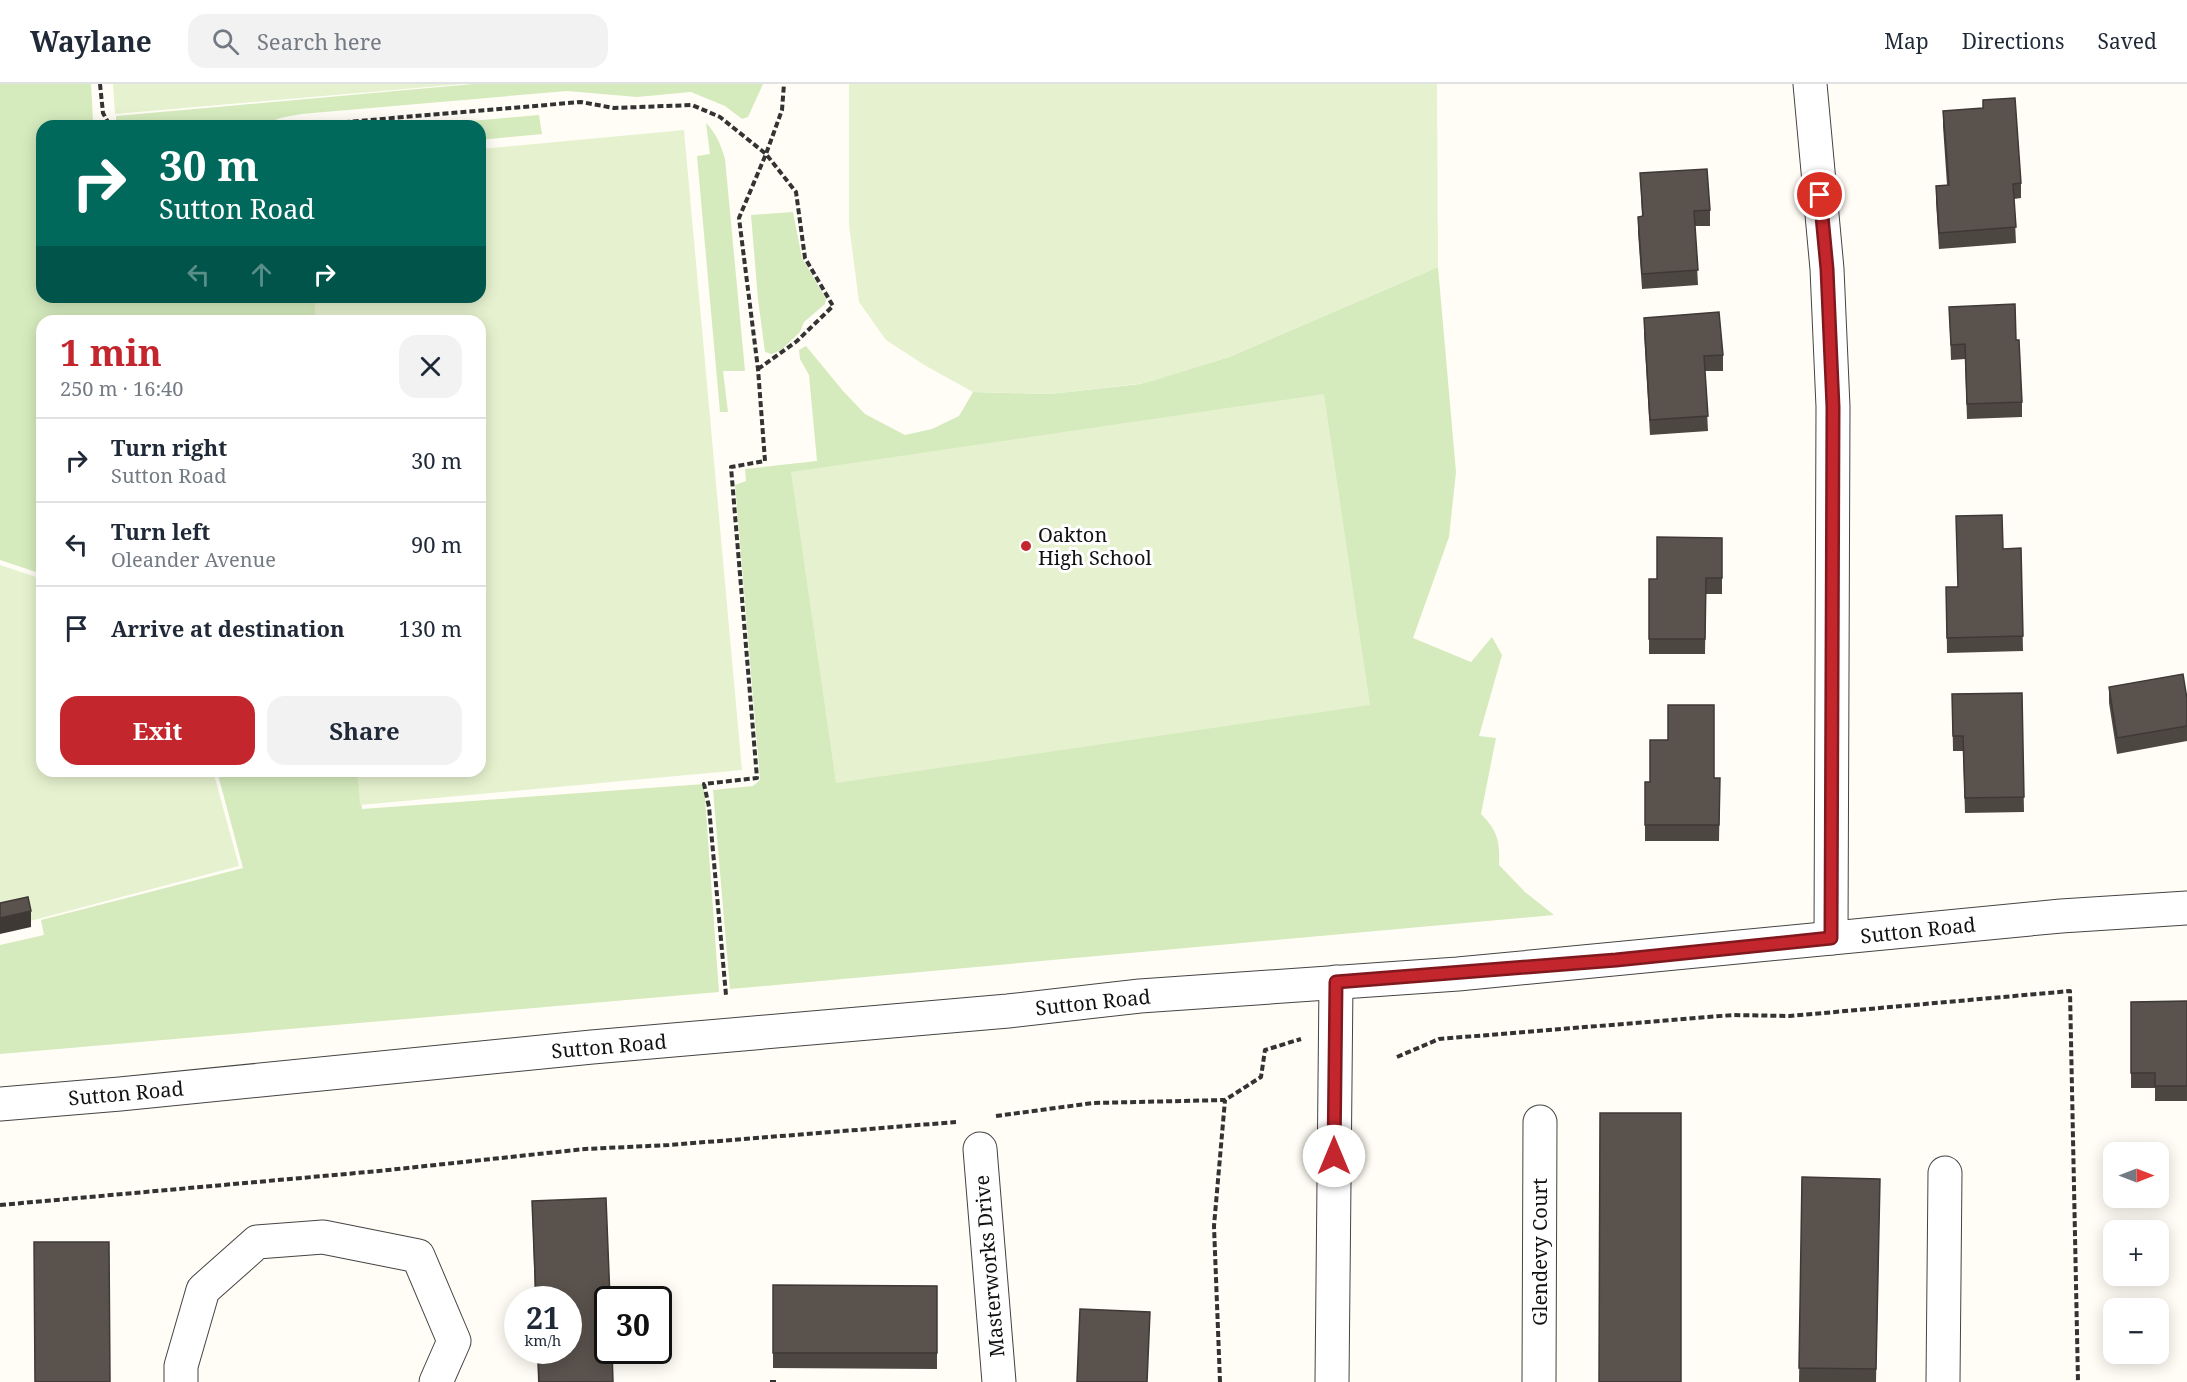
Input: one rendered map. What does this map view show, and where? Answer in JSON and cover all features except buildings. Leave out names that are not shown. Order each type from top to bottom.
[{"type":"street","points":[[1810,84],[1827,269],[1833,407],[1831,938]]},
{"type":"street","name":"Sutton Road","points":[[0,1104],[592,1047],[1008,1011],[1140,996],[1616,960],[2061,916],[2187,908]]},
{"type":"street","points":[[1332,1382],[1336,982]]},
{"type":"street","name":"Glendevy Court","points":[[1539,1382],[1540,1122]]},
{"type":"street","name":"Masterworks Drive","points":[[980,1149],[999,1382]]},
{"type":"street","points":[[1943,1382],[1945,1173]]},
{"type":"street","points":[[181,1382],[181,1366],[203,1290],[257,1242],[323,1237],[418,1256],[454,1341],[436,1382]]},
{"type":"path","points":[[100,84],[103,113],[107,120]]},
{"type":"path","points":[[726,995],[709,807],[704,784],[757,778],[731,467],[765,461],[758,369],[738,218],[782,110],[783,84]]},
{"type":"path","points":[[370,120],[581,102],[614,108],[692,105],[720,117],[766,154],[796,192],[805,258],[832,306],[797,341],[758,369]]},
{"type":"path","points":[[1397,1057],[1438,1039],[1733,1015],[1790,1016],[2070,991],[2078,1382]]},
{"type":"path","points":[[991,1117],[1093,1103],[1225,1100],[1261,1077],[1265,1050],[1307,1037]]},
{"type":"path","points":[[1220,1382],[1214,1226],[1225,1100]]},
{"type":"path","points":[[0,1205],[379,1171],[585,1149],[669,1145],[959,1121]]},
{"type":"path","points":[[770,1382],[778,1382]]},
{"type":"green space","points":[[0,84],[91,84],[93,120],[36,120],[36,303],[316,303],[318,315],[36,315],[36,572],[0,560]]},
{"type":"green space","points":[[113,84],[463,84],[115,114]]},
{"type":"green space","points":[[473,84],[763,84],[748,117],[742,119],[725,106],[691,92],[637,97],[567,91],[301,114],[275,120],[116,120],[116,116]]},
{"type":"green space","points":[[849,84],[1437,84],[1438,267],[1229,357],[1146,383],[1050,394],[973,392],[886,340],[859,302],[849,225]]},
{"type":"green space","points":[[539,115],[542,134],[486,139],[486,120],[483,120]]},
{"type":"green space","points":[[706,123],[718,140],[725,159],[745,371],[723,371],[728,412],[720,412],[697,156],[710,154]]},
{"type":"green space","points":[[684,130],[742,770],[360,805],[358,777],[486,777],[486,315],[316,315],[314,303],[486,303],[486,148]]},
{"type":"green space","points":[[793,212],[802,258],[826,299],[825,304],[804,322],[800,332],[781,350],[772,354],[765,352],[751,215]]},
{"type":"green space","points":[[1438,267],[1456,472],[1449,537],[1413,638],[1471,662],[1492,637],[1502,655],[1479,736],[1496,738],[1481,814],[1497,837],[1499,865],[1525,892],[1554,915],[730,989],[713,790],[753,786],[760,780],[735,485],[746,481],[745,469],[817,461],[809,375],[800,359],[799,350],[806,346],[865,414],[905,435],[932,429],[959,416],[973,392],[1050,394],[1140,384],[1229,357]]},
{"type":"green space","points":[[1324,394],[1370,705],[836,783],[791,472]]},
{"type":"green space","points":[[0,565],[36,577],[36,777],[215,777],[239,866],[0,929]]},
{"type":"green space","points":[[219,777],[359,777],[362,809],[704,784],[719,992],[0,1054],[0,945],[44,935],[41,920],[243,868]]},
{"type":"place","name":"Oakton High School","points":[[1026,546]]},
{"type":"route","points":[[1334,1156],[1336,982],[1616,960],[1831,938],[1833,407],[1827,269],[1820,195]]}]
